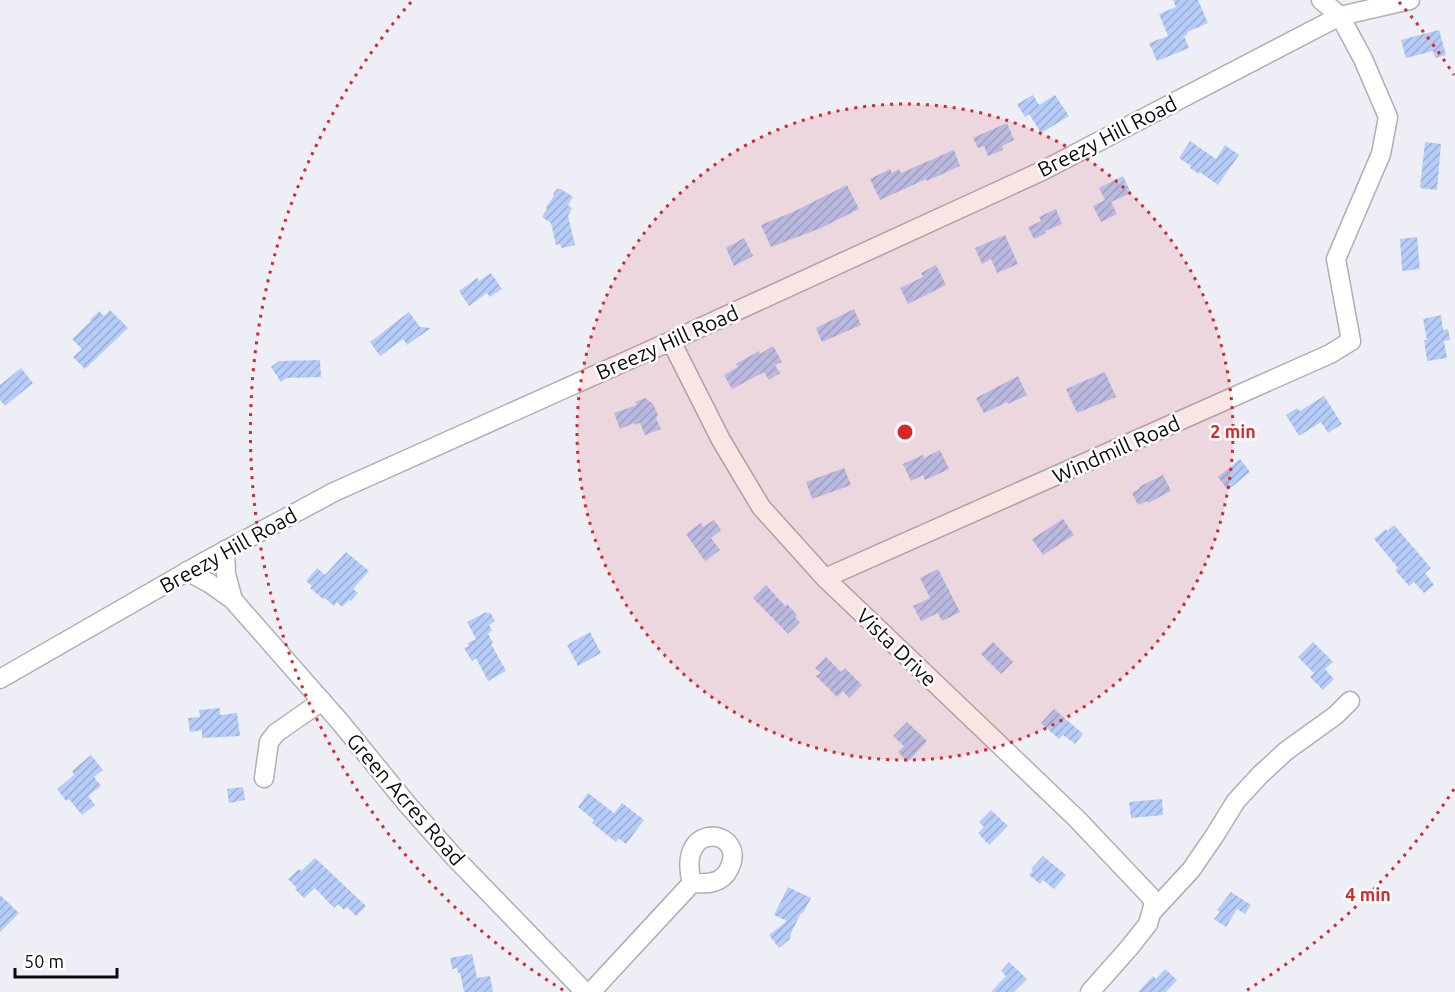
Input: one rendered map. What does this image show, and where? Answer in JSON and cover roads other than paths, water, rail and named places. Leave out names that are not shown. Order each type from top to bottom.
[{"type":"street","points":[[1321,0],[1340,16]]},
{"type":"street","name":"Breezy Hill Road","points":[[0,679],[225,550],[334,492],[1042,171],[1340,16],[1410,0]]},
{"type":"street","name":"Windmill Road","points":[[825,578],[1330,354],[1351,341],[1336,259],[1381,154],[1388,117],[1363,59],[1340,16]]},
{"type":"street","name":"Vista Drive","points":[[671,341],[720,440],[761,507],[825,578],[1077,819],[1150,896],[1154,903],[1150,918]]},
{"type":"street","name":"Green Acres Road","points":[[225,550],[226,574],[233,600]]},
{"type":"street","name":"Green Acres Road","points":[[187,572],[209,583],[233,600],[342,723],[406,804],[585,992]]},
{"type":"street","points":[[264,778],[269,742],[276,733],[322,701]]},
{"type":"street","points":[[1090,992],[1129,948],[1150,918],[1191,870],[1236,801],[1286,752],[1336,715],[1350,701]]},
{"type":"street","points":[[591,992],[692,883]]}]
